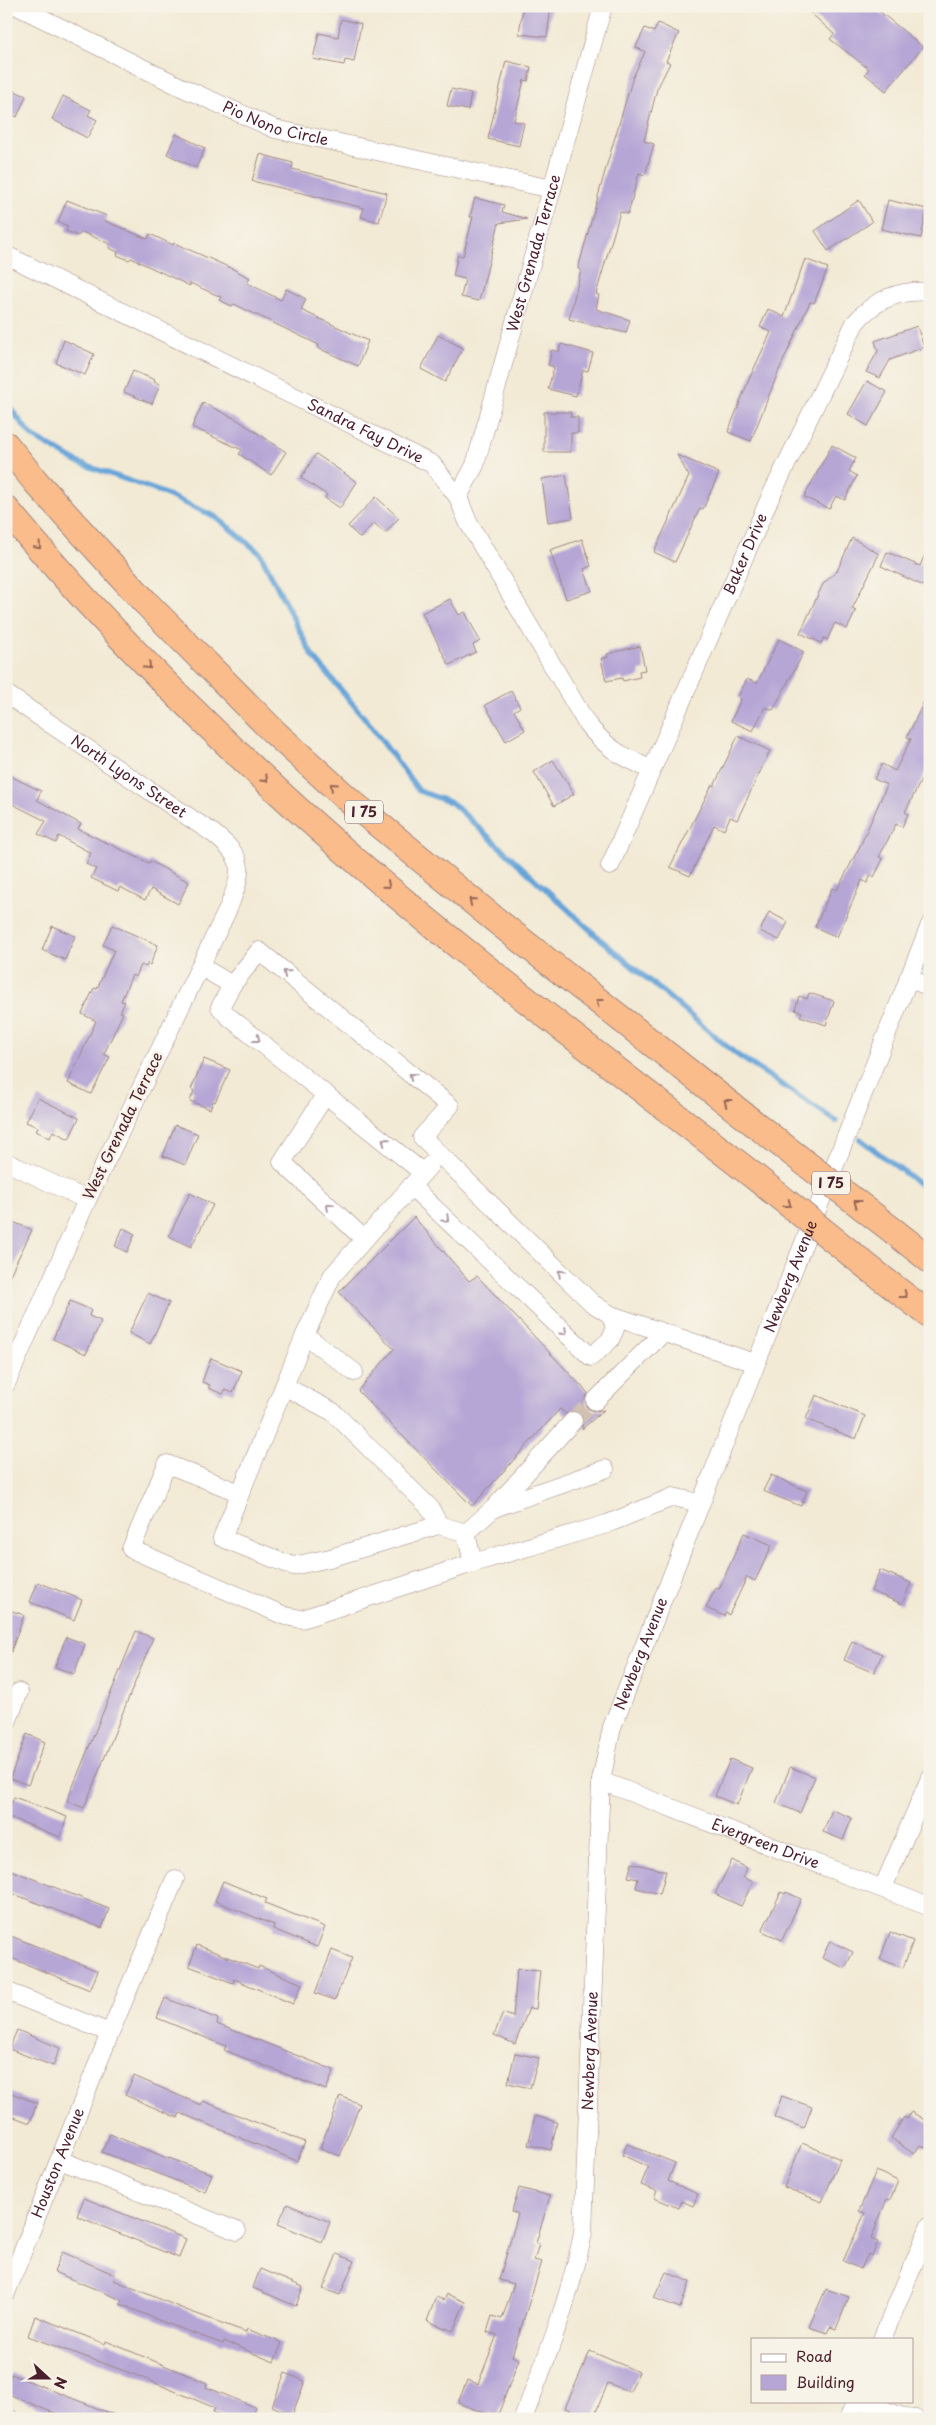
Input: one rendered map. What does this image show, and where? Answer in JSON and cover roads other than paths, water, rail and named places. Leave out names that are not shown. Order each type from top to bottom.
[{"type":"highway","name":"I 75","points":[[6,445],[36,482],[153,610],[274,732],[351,802],[498,922],[930,1260]]},
{"type":"highway","name":"I 75","points":[[6,509],[130,648],[196,715],[298,810],[447,936],[930,1315]]},
{"type":"street","name":"Pio Nono Circle","points":[[17,6],[197,95],[275,129],[552,189]]},
{"type":"street","name":"West Grenada Terrace","points":[[458,497],[475,465],[603,6]]},
{"type":"street","name":"Sandra Fay Drive","points":[[6,255],[432,464],[458,497],[468,522],[587,724],[601,742],[618,755],[652,770]]},
{"type":"street","name":"Baker Drive","points":[[610,866],[769,500],[855,323],[863,314],[884,298],[914,290],[930,292]]},
{"type":"street","name":"North Lyons Street","points":[[6,694],[214,834],[226,844],[234,855],[240,869]]},
{"type":"street","name":"West Grenada Terrace","points":[[6,1384],[88,1200],[228,909],[240,878],[240,869]]},
{"type":"street","name":"Newberg Avenue","points":[[523,2419],[557,2332],[574,2278],[583,2232],[601,1781],[612,1727],[699,1503],[930,925]]},
{"type":"street","points":[[611,1315],[616,1329],[610,1340],[591,1357],[417,1179],[326,1094],[228,1016],[220,1007],[232,985],[259,951],[450,1106],[422,1137],[438,1155],[592,1302],[611,1315],[662,1334],[755,1364]]},
{"type":"street","points":[[200,966],[232,985]]},
{"type":"street","points":[[908,978],[930,987]]},
{"type":"street","points":[[326,1094],[282,1162],[364,1239]]},
{"type":"street","points":[[438,1155],[332,1276],[305,1335],[222,1538],[293,1566],[330,1558],[439,1525],[466,1533]]},
{"type":"street","points":[[6,1162],[88,1200]]},
{"type":"street","points":[[595,1401],[662,1334]]},
{"type":"street","points":[[305,1335],[354,1372]]},
{"type":"street","points":[[284,1386],[333,1412],[430,1508],[439,1525]]},
{"type":"street","points":[[466,1533],[494,1508],[573,1421]]},
{"type":"street","points":[[240,1493],[167,1464],[131,1549],[285,1616],[302,1619],[473,1563],[607,1524],[673,1497],[699,1503]]},
{"type":"street","points":[[494,1508],[605,1470]]},
{"type":"street","points":[[466,1533],[473,1563]]},
{"type":"street","points":[[6,1725],[19,1692]]},
{"type":"street","points":[[883,1888],[930,1778]]},
{"type":"street","name":"Evergreen Drive","points":[[601,1781],[930,1907]]},
{"type":"street","name":"Houston Avenue","points":[[6,2293],[110,2033],[175,1879]]},
{"type":"street","points":[[6,1991],[110,2033]]},
{"type":"street","points":[[60,2160],[237,2232]]},
{"type":"street","points":[[882,2338],[930,2225]]},
{"type":"street","points":[[848,2419],[856,2402]]},
{"type":"street","points":[[860,2402],[906,2418],[916,2419]]},
{"type":"street","points":[[6,2417],[10,2419]]},
{"type":"waterway","points":[[6,403],[32,436],[79,463],[158,491],[216,517],[260,553],[312,655],[367,721],[419,791],[452,803],[600,939],[736,1054],[836,1121]]},
{"type":"waterway","points":[[860,1139],[930,1192]]},
{"type":"tunnel","points":[[573,1421],[595,1401]]}]
